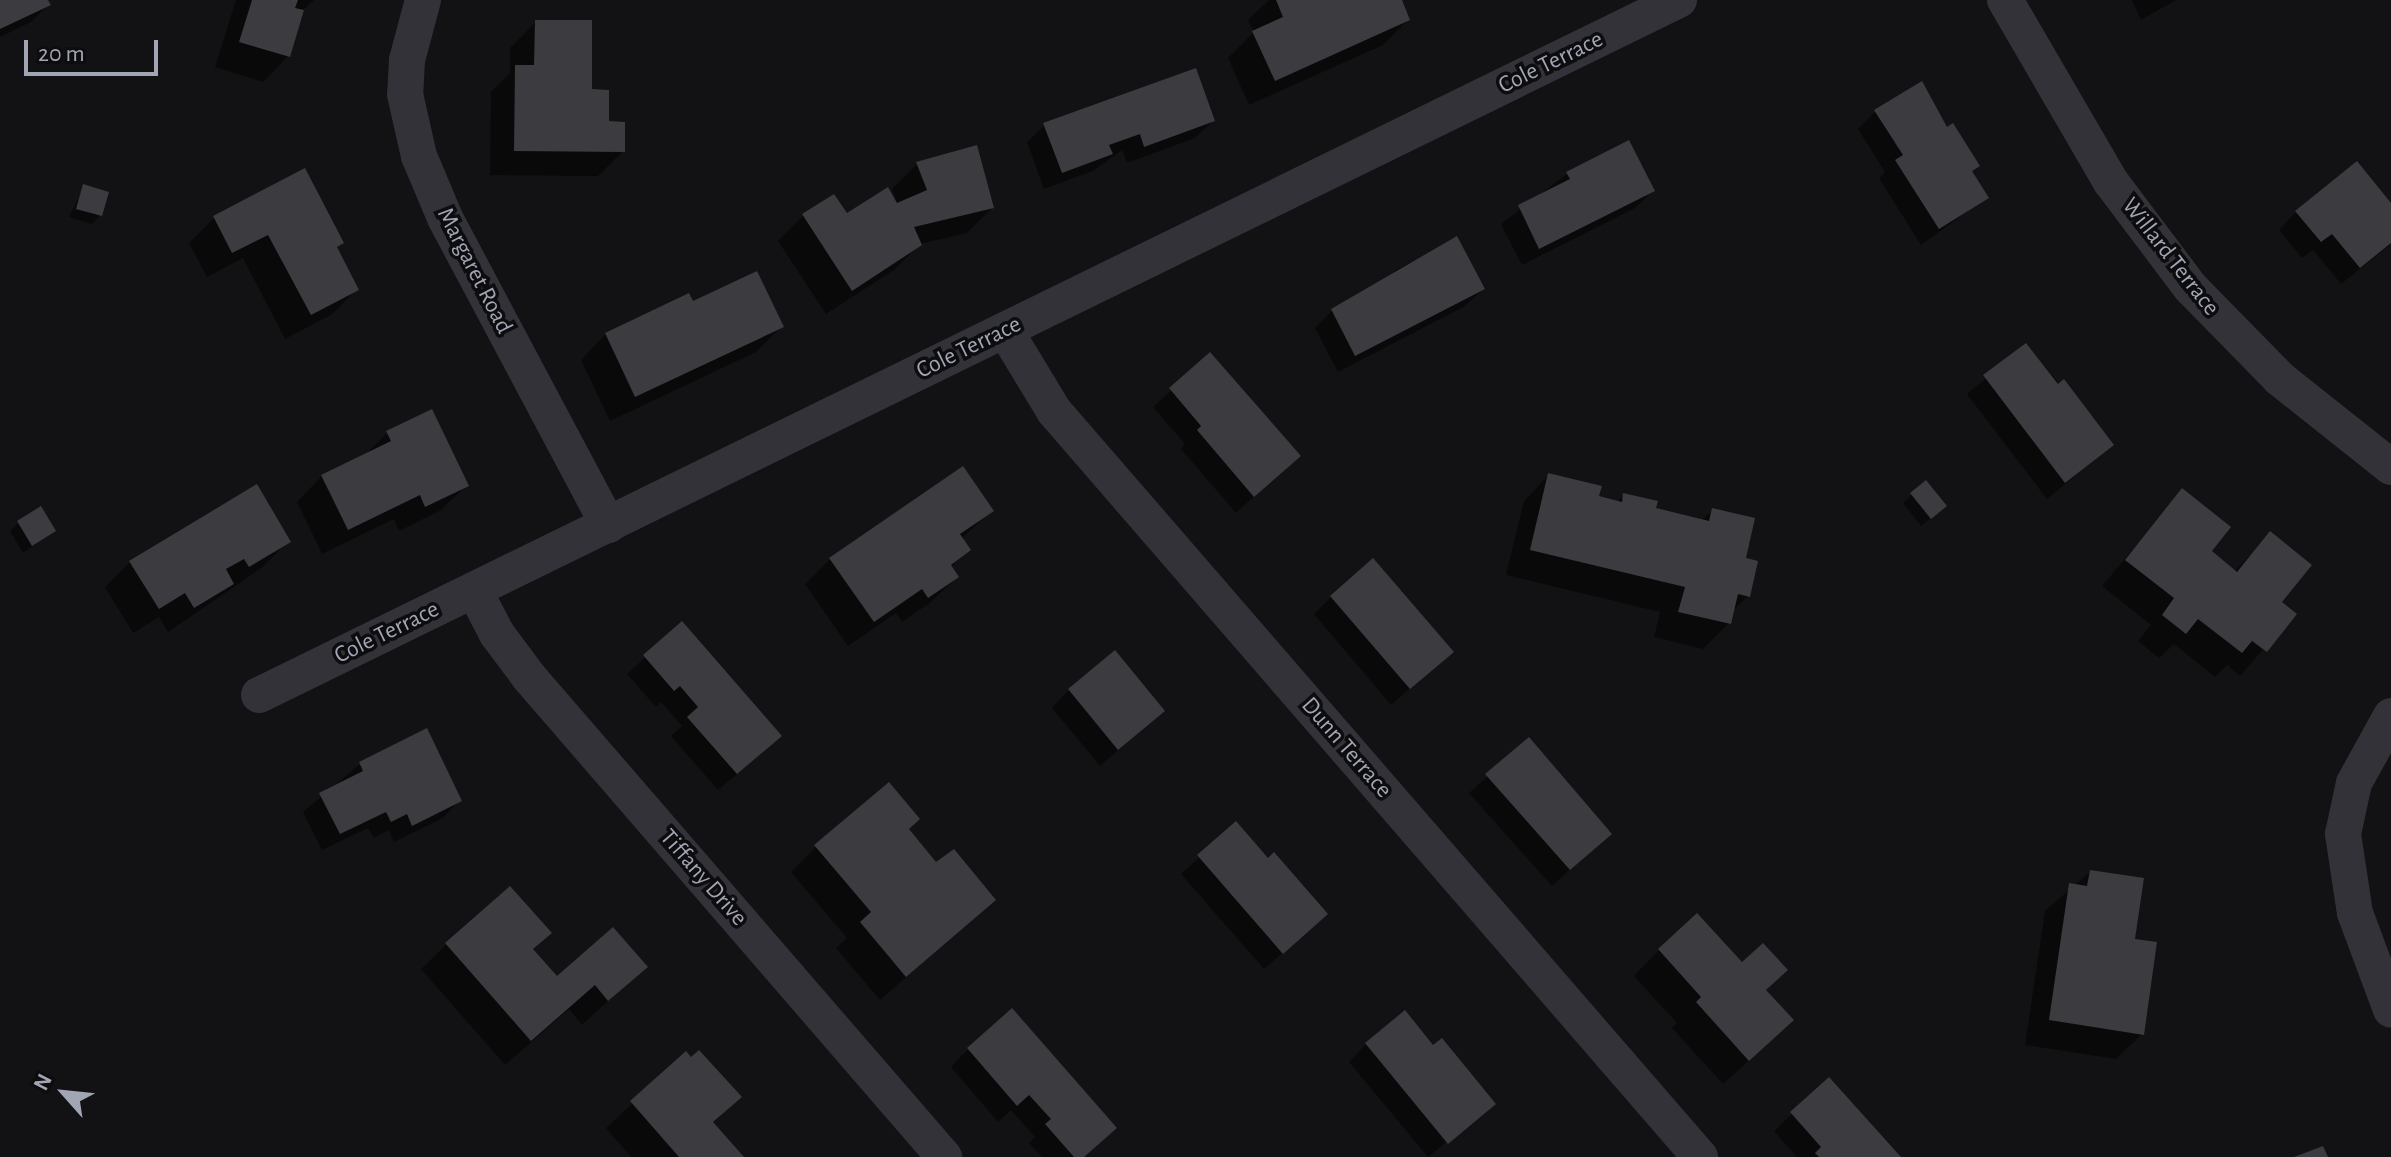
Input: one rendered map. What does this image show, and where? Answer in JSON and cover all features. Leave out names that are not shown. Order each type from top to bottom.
[{"type":"street","name":"Margaret Road","points":[[423,0],[407,60],[405,94],[419,156],[445,218],[608,525]]},
{"type":"street","name":"Cole Terrace","points":[[259,695],[1679,0]]},
{"type":"street","name":"Willard Terrace","points":[[2005,0],[2111,182],[2191,288],[2279,378],[2391,467]]},
{"type":"street","name":"Dunn Terrace","points":[[1005,330],[1054,411],[1700,1157]]},
{"type":"street","name":"Tiffany Drive","points":[[474,590],[497,634],[529,677],[944,1157]]},
{"type":"street","points":[[2391,716],[2354,783],[2343,834],[2355,913],[2391,1010]]},
{"type":"building","points":[[0,0],[48,0],[51,5],[0,29]]},
{"type":"building","points":[[252,0],[298,0],[295,8],[304,10],[290,57],[239,42]]},
{"type":"building","points":[[1276,0],[1402,0],[1410,20],[1275,81],[1252,31],[1283,17]]},
{"type":"building","points":[[535,20],[592,20],[592,89],[609,90],[609,121],[625,122],[625,152],[514,151],[515,65],[534,65]]},
{"type":"building","points":[[1196,68],[1215,121],[1144,147],[1140,134],[1109,145],[1113,154],[1062,173],[1043,123]]},
{"type":"building","points":[[1922,81],[1947,127],[1953,123],[1980,166],[1972,171],[1989,198],[1939,229],[1895,160],[1903,155],[1874,110]]},
{"type":"building","points":[[1629,140],[1655,191],[1539,249],[1518,205],[1570,179],[1566,172]]},
{"type":"building","points":[[977,145],[994,208],[914,227],[922,245],[852,291],[802,214],[834,194],[847,213],[888,187],[897,203],[927,190],[916,162]]},
{"type":"building","points":[[2357,161],[2391,203],[2391,243],[2360,268],[2332,234],[2321,242],[2295,211]]},
{"type":"building","points":[[305,168],[344,243],[337,247],[359,290],[311,315],[268,235],[232,253],[213,216]]},
{"type":"building","points":[[83,184],[109,192],[102,216],[76,209]]},
{"type":"building","points":[[1457,236],[1485,289],[1355,356],[1331,309]]},
{"type":"building","points":[[757,271],[784,327],[635,397],[605,333],[689,293],[693,301]]},
{"type":"building","points":[[2026,343],[2058,384],[2064,379],[2114,445],[2065,483],[1983,375]]},
{"type":"building","points":[[1210,352],[1301,456],[1254,497],[1197,430],[1201,426],[1169,388]]},
{"type":"building","points":[[432,409],[469,486],[425,507],[420,495],[348,530],[321,475],[391,441],[386,431]]},
{"type":"building","points":[[963,466],[994,511],[960,534],[971,550],[951,565],[959,577],[928,598],[922,589],[874,622],[829,558]]},
{"type":"building","points":[[1548,473],[1602,486],[1599,496],[1622,502],[1623,493],[1658,501],[1656,508],[1709,521],[1712,508],[1755,518],[1746,558],[1758,561],[1750,597],[1738,594],[1731,624],[1678,612],[1685,587],[1530,550]]},
{"type":"building","points":[[1926,480],[1947,506],[1931,519],[1910,493]]},
{"type":"building","points":[[257,484],[291,542],[249,567],[244,559],[226,569],[234,584],[194,608],[185,593],[159,609],[129,561]]},
{"type":"building","points":[[2182,488],[2231,527],[2212,551],[2237,572],[2270,531],[2312,565],[2282,602],[2297,614],[2267,652],[2252,641],[2242,653],[2198,619],[2186,634],[2162,615],[2174,598],[2125,560]]},
{"type":"building","points":[[41,506],[56,531],[32,546],[17,521]]},
{"type":"building","points":[[1373,558],[1454,652],[1410,689],[1330,596]]},
{"type":"building","points":[[682,621],[782,736],[737,774],[687,717],[698,707],[680,686],[674,691],[643,655]]},
{"type":"building","points":[[1115,650],[1165,711],[1118,750],[1068,689]]},
{"type":"building","points":[[427,728],[462,801],[412,826],[407,814],[391,822],[386,812],[340,834],[319,793],[363,771],[359,762]]},
{"type":"building","points":[[1529,737],[1612,834],[1570,870],[1485,774]]},
{"type":"building","points":[[889,782],[920,819],[909,829],[936,862],[954,849],[996,900],[906,977],[860,922],[871,912],[814,845]]},
{"type":"building","points":[[1236,821],[1268,858],[1274,852],[1328,914],[1283,954],[1197,855]]},
{"type":"building","points":[[2090,870],[2144,878],[2135,939],[2157,942],[2144,1035],[2049,1020],[2069,883],[2087,886]]},
{"type":"building","points":[[510,886],[552,933],[533,949],[557,976],[613,927],[648,967],[608,1001],[595,985],[531,1041],[445,943]]},
{"type":"building","points":[[1697,913],[1742,962],[1763,943],[1788,970],[1766,990],[1794,1020],[1749,1061],[1696,1002],[1701,997],[1658,949]]},
{"type":"building","points":[[1012,1008],[1117,1128],[1084,1157],[1074,1157],[1045,1124],[1051,1119],[1029,1095],[1017,1106],[967,1048]]},
{"type":"building","points":[[1405,1010],[1433,1045],[1442,1038],[1496,1104],[1448,1144],[1365,1043]]},
{"type":"building","points":[[699,1050],[742,1097],[713,1122],[744,1157],[679,1157],[630,1101],[686,1051],[691,1057]]},
{"type":"building","points":[[1829,1077],[1901,1157],[1819,1157],[1815,1153],[1821,1147],[1790,1112]]},
{"type":"building","points":[[2323,1146],[2328,1157],[2294,1157]]}]
